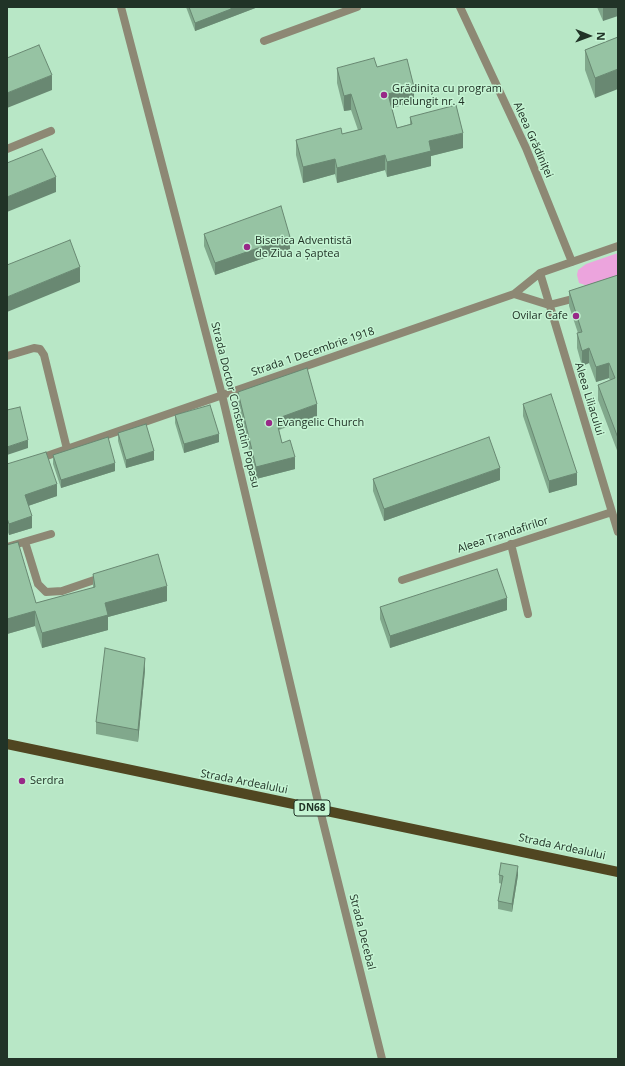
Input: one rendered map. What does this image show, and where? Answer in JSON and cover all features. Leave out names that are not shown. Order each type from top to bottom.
[{"type":"main road","name":"Strada Ardealului","points":[[7,744],[618,872]]},
{"type":"street","name":"Strada Doctor Constantin Popasu","points":[[121,7],[222,395],[320,810]]},
{"type":"street","points":[[264,41],[357,7]]},
{"type":"street","name":"Aleea Grădiniței","points":[[460,7],[526,148],[572,262]]},
{"type":"street","points":[[7,149],[51,131]]},
{"type":"street","name":"Strada 1 Decembrie 1918","points":[[30,462],[514,294],[540,273],[618,246]]},
{"type":"street","name":"Aleea Liliacului","points":[[540,273],[618,532]]},
{"type":"street","points":[[514,294],[549,305],[591,293]]},
{"type":"street","points":[[7,356],[34,348],[40,349],[44,354],[67,449]]},
{"type":"street","name":"Aleea Trandafirilor","points":[[402,580],[612,512]]},
{"type":"street","points":[[7,547],[51,534]]},
{"type":"street","points":[[25,542],[38,584],[46,592],[62,591],[112,574]]},
{"type":"street","points":[[511,544],[528,614]]},
{"type":"street","name":"Strada Decebal","points":[[320,810],[382,1059]]},
{"type":"shaded area","points":[[618,253],[618,276],[588,286],[579,283],[577,275],[578,270],[586,264]]},
{"type":"building","points":[[189,7],[231,7],[231,9],[195,23]]},
{"type":"building","points":[[618,37],[618,69],[595,78],[585,50]]},
{"type":"building","points":[[39,45],[52,75],[7,93],[7,58]]},
{"type":"building","points":[[374,58],[377,67],[407,59],[414,87],[388,94],[397,128],[412,124],[410,117],[456,105],[463,133],[429,141],[431,151],[387,162],[385,155],[337,168],[335,159],[303,167],[296,140],[341,128],[342,134],[362,129],[351,94],[344,96],[337,68]]},
{"type":"building","points":[[42,149],[56,177],[7,197],[7,163]]},
{"type":"building","name":"Biserica Adventistă de Ziua a Șaptea","points":[[281,206],[290,237],[215,263],[204,234]]},
{"type":"building","points":[[70,240],[80,267],[7,297],[7,265]]},
{"type":"building","points":[[618,275],[618,438],[598,385],[615,378],[609,363],[596,367],[589,348],[582,351],[577,333],[582,332],[569,291]]},
{"type":"building","name":"Evangelic Church","points":[[307,368],[317,404],[276,419],[282,443],[290,440],[295,457],[256,467],[238,392]]},
{"type":"building","points":[[551,394],[577,473],[549,481],[523,404]]},
{"type":"building","points":[[210,405],[219,434],[184,444],[175,415]]},
{"type":"building","points":[[20,407],[28,440],[7,447],[7,410]]},
{"type":"building","points":[[146,424],[154,451],[126,460],[118,433]]},
{"type":"building","points":[[108,437],[115,463],[61,480],[53,455]]},
{"type":"building","points":[[489,437],[500,468],[384,509],[373,479]]},
{"type":"building","points":[[46,452],[57,484],[25,495],[32,516],[9,524],[7,518],[7,464]]},
{"type":"building","points":[[18,542],[36,603],[95,587],[93,574],[158,554],[167,586],[105,603],[108,615],[42,633],[35,611],[7,619],[7,545]]},
{"type":"building","points":[[497,569],[507,598],[390,636],[380,607]]},
{"type":"building","points":[[105,648],[145,658],[138,730],[96,722]]},
{"type":"building","points":[[501,863],[518,866],[512,904],[498,901],[503,876],[499,875]]},
{"type":"place","name":"Grădinița cu program prelungit nr. 4","points":[[384,95]]},
{"type":"place","name":"Biserica Adventistă de Ziua a Șaptea","points":[[247,247]]},
{"type":"place","name":"Ovilar Cafe","points":[[576,316]]},
{"type":"place","name":"Evangelic Church","points":[[269,423]]},
{"type":"place","name":"Serdra","points":[[22,781]]}]
